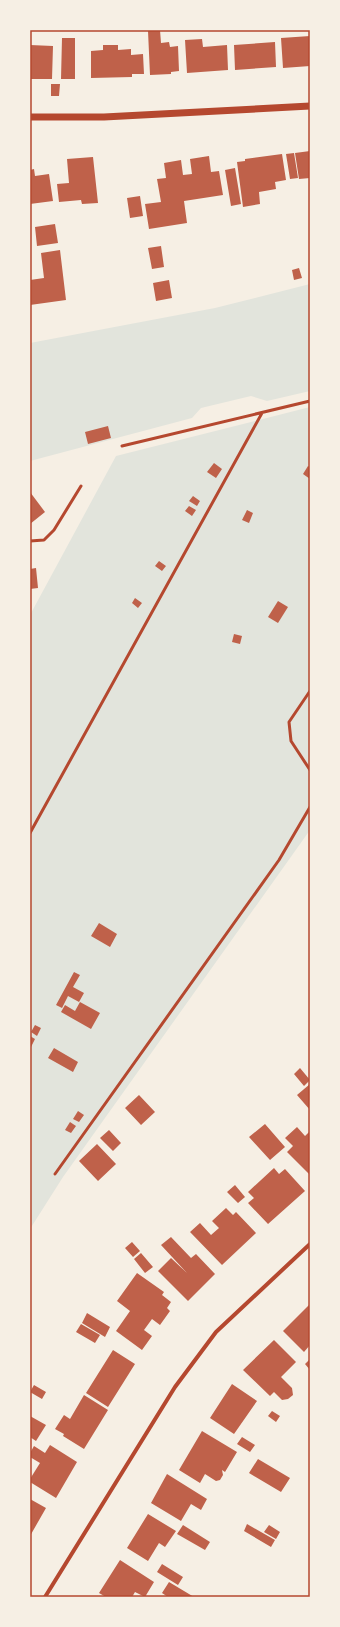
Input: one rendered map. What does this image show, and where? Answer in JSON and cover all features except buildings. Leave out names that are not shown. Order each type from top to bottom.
[{"type":"street","points":[[30,117],[104,117],[310,106]]},
{"type":"street","points":[[45,1597],[179,1381],[216,1332],[310,1244]]},
{"type":"lane","points":[[122,446],[310,401]]},
{"type":"lane","points":[[30,833],[262,413]]},
{"type":"lane","points":[[30,541],[44,540],[54,530],[81,486]]},
{"type":"lane","points":[[310,691],[289,722],[291,741],[310,770]]},
{"type":"lane","points":[[55,1174],[279,860],[310,807]]},
{"type":"shaded area","points":[[310,284],[310,391],[267,401],[251,396],[201,408],[192,418],[30,461],[30,343],[215,308]]},
{"type":"shaded area","points":[[310,407],[310,830],[63,1177],[30,1229],[30,615],[116,456]]}]
